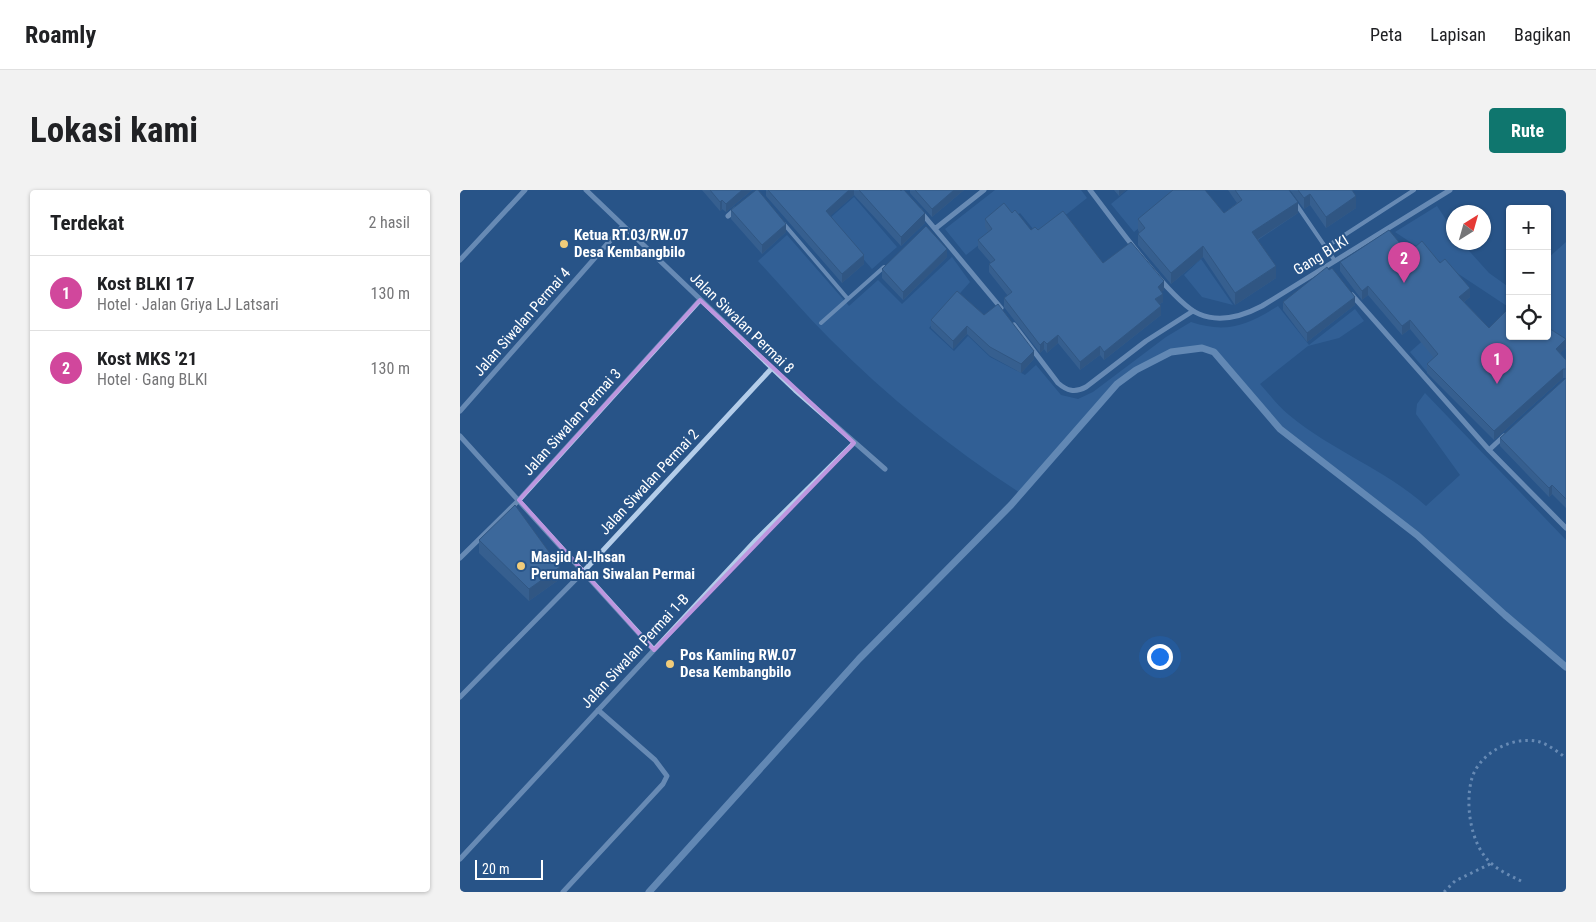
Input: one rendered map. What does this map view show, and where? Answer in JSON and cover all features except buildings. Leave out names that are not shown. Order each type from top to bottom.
[{"type":"street","points":[[460,260],[525,190]]},
{"type":"street","name":"Jalan Siwalan Permai 8","points":[[586,190],[772,368],[885,469]]},
{"type":"street","points":[[934,226],[984,190]]},
{"type":"street","points":[[1010,320],[1058,383],[1064,388],[1076,391],[1086,387],[1146,341],[1193,311],[1174,294],[1090,190]]},
{"type":"street","name":"Gang BLKI","points":[[1193,311],[1198,314],[1222,318],[1247,314],[1272,301],[1450,190]]},
{"type":"street","points":[[728,216],[742,204]]},
{"type":"street","points":[[914,204],[1005,313]]},
{"type":"street","name":"Jalan Siwalan Permai 4","points":[[460,411],[624,226]]},
{"type":"street","points":[[1329,265],[1334,272]]},
{"type":"street","points":[[1345,286],[1414,368],[1489,450],[1566,528]]},
{"type":"street","name":"Jalan Siwalan Permai 3","points":[[460,558],[519,500],[700,300]]},
{"type":"street","name":"Jalan Siwalan Permai 2","points":[[460,697],[583,572],[772,368]]},
{"type":"street","points":[[1489,450],[1510,431]]},
{"type":"street","points":[[460,436],[654,650]]},
{"type":"street","name":"Jalan Siwalan Permai 1-B","points":[[460,860],[756,540],[854,443]]},
{"type":"street","points":[[563,892],[663,784],[667,776],[655,760],[598,710]]},
{"type":"lane","points":[[1326,247],[1414,190]]},
{"type":"lane","points":[[1292,198],[1335,261]]},
{"type":"lane","points":[[781,221],[848,299]]},
{"type":"lane","points":[[925,230],[934,226]]},
{"type":"lane","points":[[821,323],[890,261]]},
{"type":"path","points":[[1521,881],[1492,863],[1481,849],[1469,814],[1471,784],[1480,764],[1499,747],[1519,741],[1540,742],[1566,758]]},
{"type":"path","points":[[1444,892],[1455,881],[1492,863]]},
{"type":"highlighted area","points":[[700,300],[854,443],[654,650],[519,500]]},
{"type":"shaded area","points":[[995,190],[1081,190],[1087,198],[1039,236],[1020,213],[966,255],[945,229]]},
{"type":"shaded area","points":[[1128,190],[1185,190],[1134,232],[1111,204]]},
{"type":"shaded area","points":[[854,197],[897,247],[872,269],[829,219]]},
{"type":"shaded area","points":[[1437,206],[1446,220],[1446,250],[1468,250],[1489,273],[1506,285],[1506,305],[1395,232]]},
{"type":"shaded area","points":[[787,235],[849,306],[878,280],[902,304],[952,257],[970,282],[929,328],[954,351],[968,336],[990,357],[1025,375],[1036,365],[1061,395],[1078,399],[1093,392],[1166,337],[1191,322],[1215,327],[1236,326],[1246,323],[1278,306],[1309,345],[1355,309],[1364,321],[1339,338],[1308,346],[1260,384],[1285,412],[1306,428],[1393,481],[1426,506],[1460,475],[1416,414],[1417,404],[1425,393],[1566,540],[1566,667],[1505,615],[1417,535],[1280,429],[1218,356],[1207,349],[1186,349],[1162,356],[1139,369],[1116,386],[1095,407],[1022,494],[946,441],[875,382],[821,330],[758,261]]},
{"type":"shaded area","points":[[1566,242],[1566,345],[1551,336],[1551,255]]},
{"type":"shaded area","points":[[1201,259],[1233,305],[1202,297],[1184,275]]},
{"type":"shaded area","points":[[1445,321],[1450,350],[1427,372],[1410,352]]},
{"type":"waterway","points":[[649,892],[859,659],[1011,505],[1117,384],[1136,370],[1171,352],[1202,348],[1214,352],[1280,429],[1417,535],[1505,615],[1566,667]]},
{"type":"place","name":"Ketua RT.03/RW.07 Desa Kembangbilo","points":[[564,244]]},
{"type":"place","name":"Kost MKS '21","points":[[1404,283]]},
{"type":"place","name":"Kost BLKI 17","points":[[1497,384]]},
{"type":"place","name":"Masjid Al-Ihsan Perumahan Siwalan Permai","points":[[521,566]]},
{"type":"place","name":"Pos Kamling RW.07 Desa Kembangbilo","points":[[670,664]]}]
